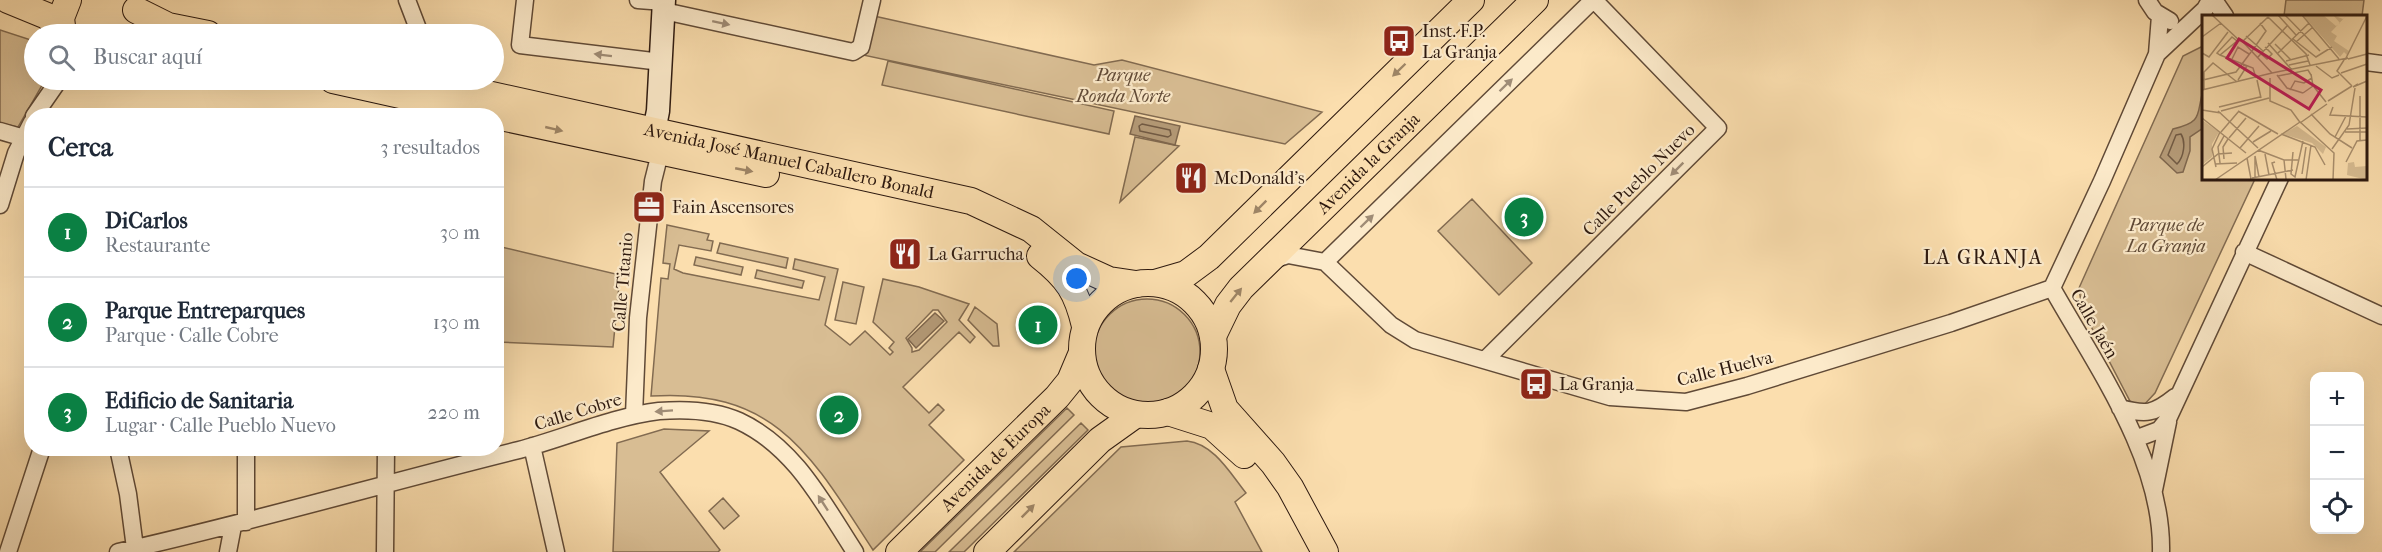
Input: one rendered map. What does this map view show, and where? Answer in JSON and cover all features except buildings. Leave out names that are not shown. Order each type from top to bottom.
[{"type":"main road","points":[[8,0],[47,16],[54,24]]},
{"type":"main road","points":[[61,24],[61,18],[68,0]]},
{"type":"main road","points":[[1145,283],[1186,274],[1209,257],[1471,0]]},
{"type":"main road","name":"Avenida la Granja","points":[[1213,336],[1228,305],[1269,261],[1534,0]]},
{"type":"main road","points":[[134,15],[162,24]]},
{"type":"main road","name":"Avenida José Manuel Caballero Bonald","points":[[416,90],[657,142],[968,218],[1023,242],[1059,270],[1076,292],[1085,326]]},
{"type":"main road","name":"Avenida José Manuel Caballero Bonald","points":[[432,92],[475,108]]},
{"type":"main road","name":"Avenida José Manuel Caballero Bonald","points":[[504,117],[657,142],[971,201],[1031,229],[1076,265],[1109,280],[1145,283]]},
{"type":"main road","points":[[1145,283],[1171,287],[1186,295],[1208,320],[1213,336],[1214,353],[1211,369],[1195,396],[1168,412]]},
{"type":"main road","name":"Avenida de Europa","points":[[900,552],[1057,397],[1070,381],[1081,355],[1085,326],[1093,311],[1105,298],[1119,289],[1145,283]]},
{"type":"main road","name":"Avenida de Europa","points":[[1081,355],[1087,375],[1097,392],[1113,405],[1135,415]]},
{"type":"main road","points":[[1211,369],[1225,409],[1274,464],[1290,487],[1325,552]]},
{"type":"main road","points":[[987,552],[1100,440],[1135,415],[1168,412],[1212,426],[1229,439],[1280,501],[1308,552]]},
{"type":"street","points":[[407,0],[416,24]]},
{"type":"street","points":[[525,0],[520,45],[661,62]]},
{"type":"street","points":[[638,0],[664,4],[853,52],[861,47],[872,0]]},
{"type":"street","points":[[1269,261],[1288,255],[1325,262],[1594,0]]},
{"type":"street","name":"Calle Pueblo Nuevo","points":[[1486,359],[1718,128],[1594,0]]},
{"type":"street","points":[[2147,0],[2160,16],[2171,21],[2183,22],[2198,17]]},
{"type":"street","points":[[2212,0],[2224,15]]},
{"type":"street","name":"Calle Jaén","points":[[2157,54],[2198,17],[2212,0]]},
{"type":"street","points":[[657,142],[664,4]]},
{"type":"street","name":"Calle Jaén","points":[[2160,16],[2157,54],[2103,181],[2052,288],[2135,439],[2153,497],[2161,538],[2161,552]]},
{"type":"street","points":[[2367,62],[2382,64]]},
{"type":"street","points":[[40,108],[52,90]]},
{"type":"street","points":[[0,131],[24,138],[0,205]]},
{"type":"street","name":"Calle Titanio","points":[[634,415],[638,318],[657,142]]},
{"type":"street","points":[[2135,439],[2163,415],[2178,394],[2279,180]]},
{"type":"street","points":[[2244,252],[2382,316]]},
{"type":"street","name":"Calle Huelva","points":[[1325,262],[1391,325],[1415,340],[1610,397],[1686,402],[1748,386],[1951,324],[2052,288]]},
{"type":"street","points":[[2120,408],[2139,413],[2163,415]]},
{"type":"street","name":"Calle Cobre","points":[[504,453],[634,415],[683,410],[712,413],[739,421],[767,438],[802,471],[855,552]]},
{"type":"street","points":[[2153,497],[2163,415]]},
{"type":"street","points":[[532,446],[556,552]]},
{"type":"street","points":[[9,552],[39,456]]},
{"type":"street","points":[[120,456],[128,494],[126,550]]},
{"type":"street","points":[[228,552],[239,524],[245,456]]},
{"type":"street","points":[[385,552],[386,456]]},
{"type":"street","name":"Calle Cobre","points":[[126,550],[239,524],[492,456]]},
{"type":"green space","points":[[2286,0],[2364,0],[2362,15],[2284,15]]},
{"type":"green space","name":"Parque Ronda Norte","points":[[874,16],[1094,65],[1122,60],[1322,112],[1285,144],[863,55]]},
{"type":"green space","points":[[0,30],[24,38],[24,90],[39,90],[29,108],[24,108],[24,117],[18,127],[0,123]]},
{"type":"green space","name":"Parque de La Granja","points":[[2202,46],[2202,180],[2255,180],[2155,393],[2143,406],[2131,403],[2082,309],[2079,288],[2183,56]]},
{"type":"green space","points":[[888,61],[1114,111],[1109,134],[882,85]]},
{"type":"green space","points":[[1135,137],[1179,146],[1120,202]]},
{"type":"green space","points":[[1472,199],[1532,263],[1499,295],[1438,231]]},
{"type":"green space","points":[[667,225],[709,234],[707,240],[713,241],[711,251],[679,245],[674,269],[683,273],[819,300],[825,277],[793,269],[795,259],[838,269],[825,325],[850,345],[865,331],[890,355],[893,352],[889,348],[894,342],[873,322],[883,279],[919,287],[969,304],[959,320],[975,337],[970,343],[959,332],[903,387],[929,413],[938,404],[944,410],[929,425],[964,460],[873,550],[809,458],[786,435],[761,417],[730,404],[694,397],[651,396],[661,278],[668,279],[670,264],[663,263]],"holes":[[[933,310],[938,310],[947,322],[919,350],[912,352],[906,338]]]},
{"type":"green space","points":[[720,243],[788,258],[786,268],[717,253]]},
{"type":"green space","points":[[504,248],[620,275],[613,347],[504,342]]},
{"type":"green space","points":[[696,257],[743,267],[741,275],[694,265]]},
{"type":"green space","points":[[757,270],[804,281],[802,288],[755,278]]},
{"type":"green space","points":[[843,282],[864,287],[856,324],[835,320]]},
{"type":"green space","points":[[1147,299],[1167,303],[1185,314],[1196,332],[1200,352],[1196,372],[1185,390],[1167,401],[1147,405],[1127,401],[1109,390],[1098,372],[1094,352],[1098,332],[1109,314],[1127,303]]},
{"type":"green space","points":[[975,307],[997,324],[999,346],[993,346],[968,320]]},
{"type":"green space","points":[[1067,408],[1074,415],[935,552],[920,552]]},
{"type":"green space","points":[[1081,423],[1088,430],[964,552],[949,552]]},
{"type":"green space","points":[[664,429],[709,431],[660,472],[720,550],[718,552],[613,552],[617,443]]},
{"type":"green space","points":[[1187,441],[1197,443],[1213,453],[1246,493],[1235,502],[1262,552],[1014,552],[1121,447]]},
{"type":"green space","points":[[723,498],[739,516],[724,529],[709,511]]},
{"type":"water","points":[[2202,96],[2202,129],[2190,137],[2190,151],[2183,172],[2177,173],[2160,157],[2173,129],[2190,123],[2199,111]]},
{"type":"water","points":[[1135,116],[1180,126],[1175,145],[1130,134]]},
{"type":"water","points":[[935,313],[944,321],[916,348],[908,339]]},
{"type":"place","name":"Inst. F.P. La Granja","points":[[1399,41]]},
{"type":"place","name":"McDonald's","points":[[1191,178]]},
{"type":"place","name":"Fain Ascensores","points":[[649,207]]},
{"type":"place","name":"Edificio de Sanitaria","points":[[1524,217]]},
{"type":"place","name":"La Garrucha","points":[[905,254]]},
{"type":"place","name":"DiCarlos","points":[[1038,325]]},
{"type":"place","name":"La Granja","points":[[1536,384]]},
{"type":"place","name":"Parque Entreparques","points":[[839,415]]},
{"type":"district","name":"LA GRANJA","points":[[1983,257]]}]
